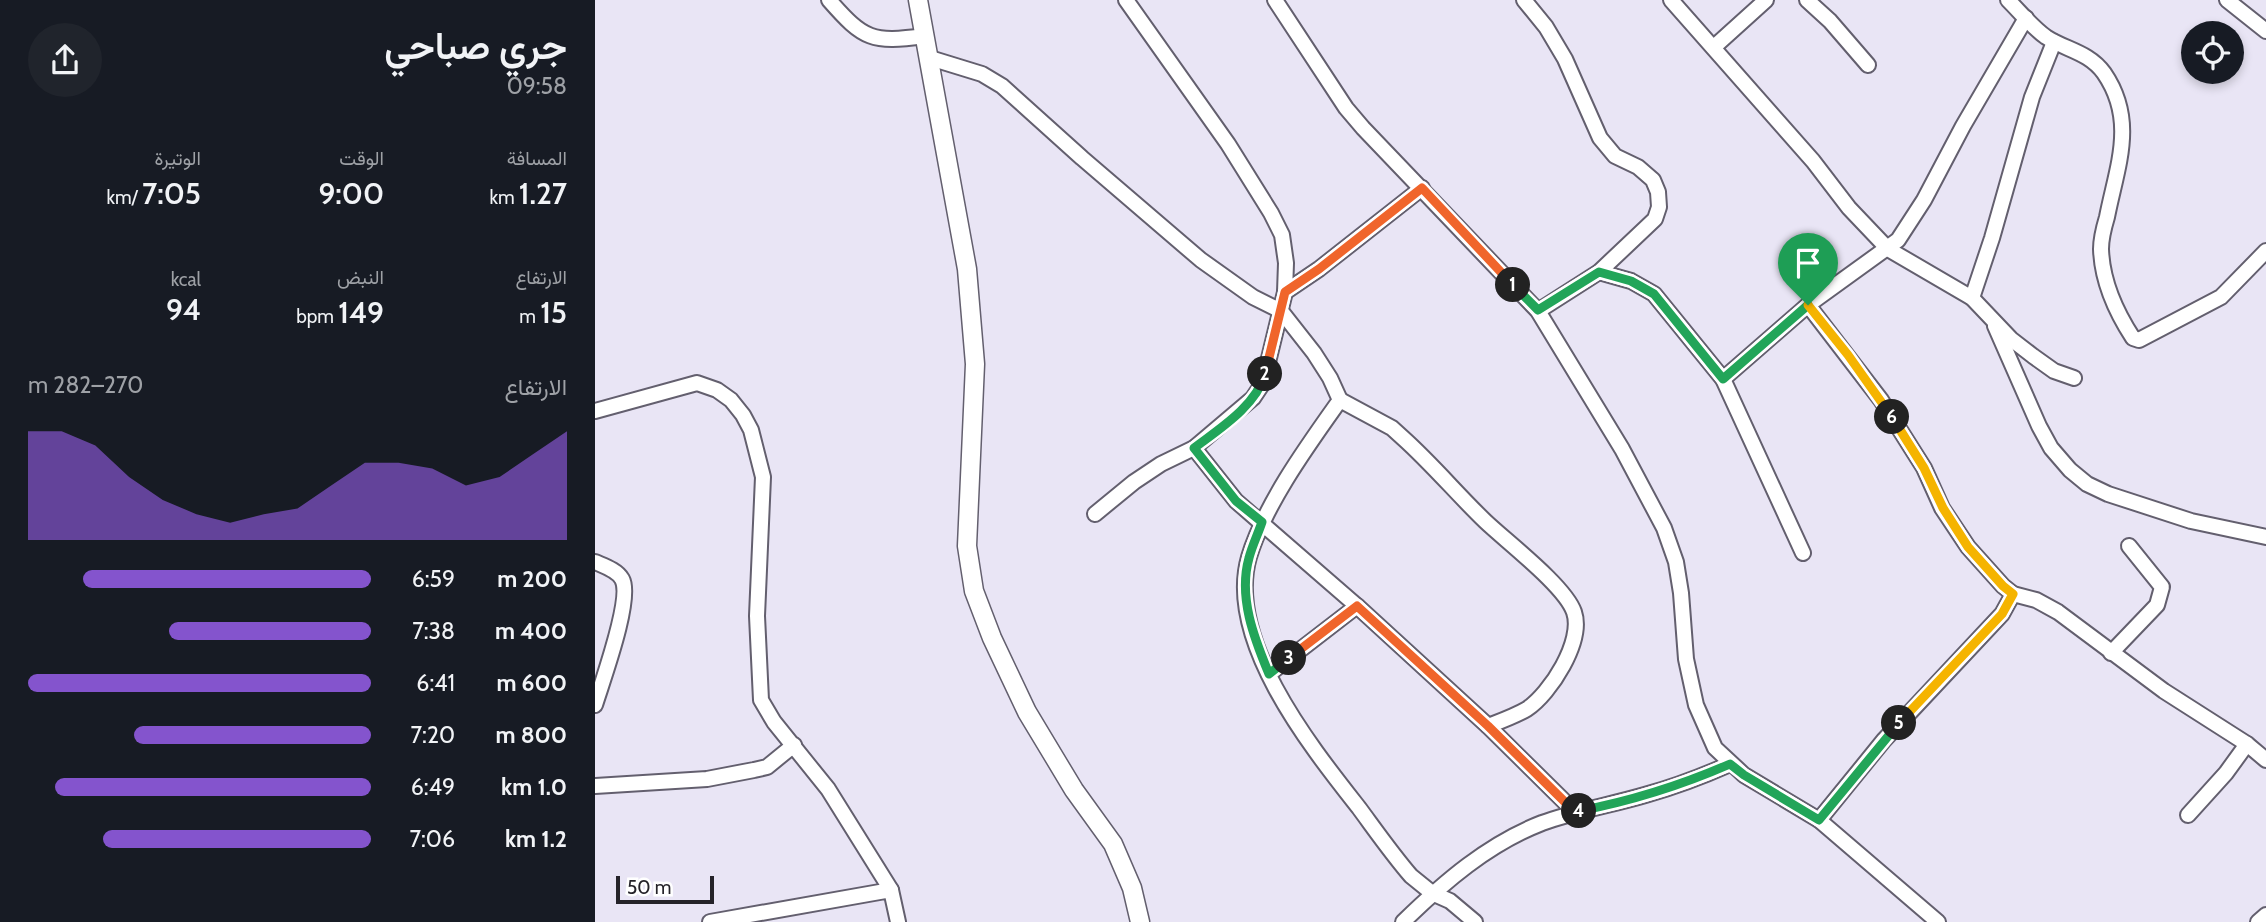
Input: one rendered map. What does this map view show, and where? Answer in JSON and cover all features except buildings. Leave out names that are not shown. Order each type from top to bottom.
[{"type":"street","points":[[829,0],[853,28],[867,35],[899,40],[925,36]]},
{"type":"street","points":[[918,0],[967,269],[975,375],[967,546],[974,591],[992,638],[1027,712],[1074,790],[1114,844],[1132,888],[1140,922]]},
{"type":"street","points":[[1095,514],[1161,464],[1194,448],[1253,398],[1263,383],[1285,292],[1286,263],[1282,235],[1271,213],[1229,144],[1126,0]]},
{"type":"street","points":[[1275,0],[1346,108],[1375,143],[1422,188],[1538,310],[1622,449],[1664,528],[1676,562],[1686,659],[1696,705],[1715,748],[1744,775],[1819,820],[1938,922]]},
{"type":"street","points":[[1524,0],[1546,27],[1565,59],[1600,138],[1615,156],[1638,167],[1653,180],[1658,192],[1659,207],[1655,219],[1599,272],[1538,310]]},
{"type":"street","points":[[1671,0],[1813,161],[1849,208],[1888,249],[1972,298],[2011,339],[2054,371],[2074,378]]},
{"type":"street","points":[[1714,47],[1766,0]]},
{"type":"street","points":[[1807,0],[1830,21],[1868,65]]},
{"type":"street","points":[[2008,0],[2038,31],[2054,42],[2081,52],[2091,61],[2103,73],[2120,104],[2124,134],[2101,247],[2105,278],[2112,299],[2133,338],[2139,340],[2221,297],[2266,251]]},
{"type":"street","points":[[2227,0],[2266,31]]},
{"type":"street","points":[[1723,379],[1808,305],[1888,249],[1907,229],[2026,18]]},
{"type":"street","points":[[1972,298],[2032,97],[2054,42]]},
{"type":"street","points":[[930,58],[982,74],[1002,86],[1201,260],[1253,297],[1281,311],[1314,353],[1340,400],[1392,428],[1566,598],[1575,614],[1575,631],[1570,650],[1545,692],[1529,707],[1488,726]]},
{"type":"street","points":[[1285,292],[1319,269],[1422,188]]},
{"type":"street","points":[[1599,272],[1631,281],[1654,294],[1723,379],[1804,554]]},
{"type":"street","points":[[1808,305],[1881,400],[1924,468],[1943,508],[1968,547],[2003,586],[2013,594],[2036,600],[2058,612],[2164,691],[2247,744],[2266,760]]},
{"type":"street","points":[[1991,318],[2051,448],[2078,477],[2108,494],[2191,521],[2266,537]]},
{"type":"street","points":[[595,411],[697,383],[716,390],[731,400],[743,415],[751,430],[763,477],[757,616],[759,693],[764,708],[828,789],[891,890],[898,922]]},
{"type":"street","points":[[1340,400],[1320,427],[1262,522],[1249,558],[1246,576],[1247,611],[1269,674],[1307,741],[1411,876],[1432,893],[1450,901],[1475,922]]},
{"type":"street","points":[[1194,448],[1236,501],[1357,606],[1488,726],[1575,812]]},
{"type":"street","points":[[2111,653],[2157,605],[2161,597],[2162,587],[2129,546]]},
{"type":"street","points":[[595,562],[613,570],[622,579],[625,590],[621,618],[595,705]]},
{"type":"street","points":[[1819,820],[1884,740],[2002,614],[2013,594]]},
{"type":"street","points":[[1269,674],[1357,606]]},
{"type":"street","points":[[2188,815],[2226,773],[2247,744]]},
{"type":"street","points":[[595,786],[707,779],[754,770],[767,767],[794,745]]},
{"type":"street","points":[[1403,922],[1432,893],[1479,856],[1540,824],[1575,812],[1646,795],[1730,764]]},
{"type":"street","points":[[710,922],[891,890]]},
{"type":"street","points":[[2259,922],[2266,915]]},
{"type":"route","points":[[1422,188],[1538,310],[1599,272],[1631,281],[1654,294],[1723,379],[1808,305],[1881,400],[1924,468],[1943,508],[1968,547],[2013,594],[2002,614],[1884,740],[1819,820],[1730,764],[1646,795],[1575,812],[1488,726],[1357,606],[1269,674],[1247,611],[1246,576],[1249,558],[1262,522],[1236,501],[1194,448],[1232,418],[1253,398],[1263,383],[1285,292],[1319,269],[1422,188]]}]
